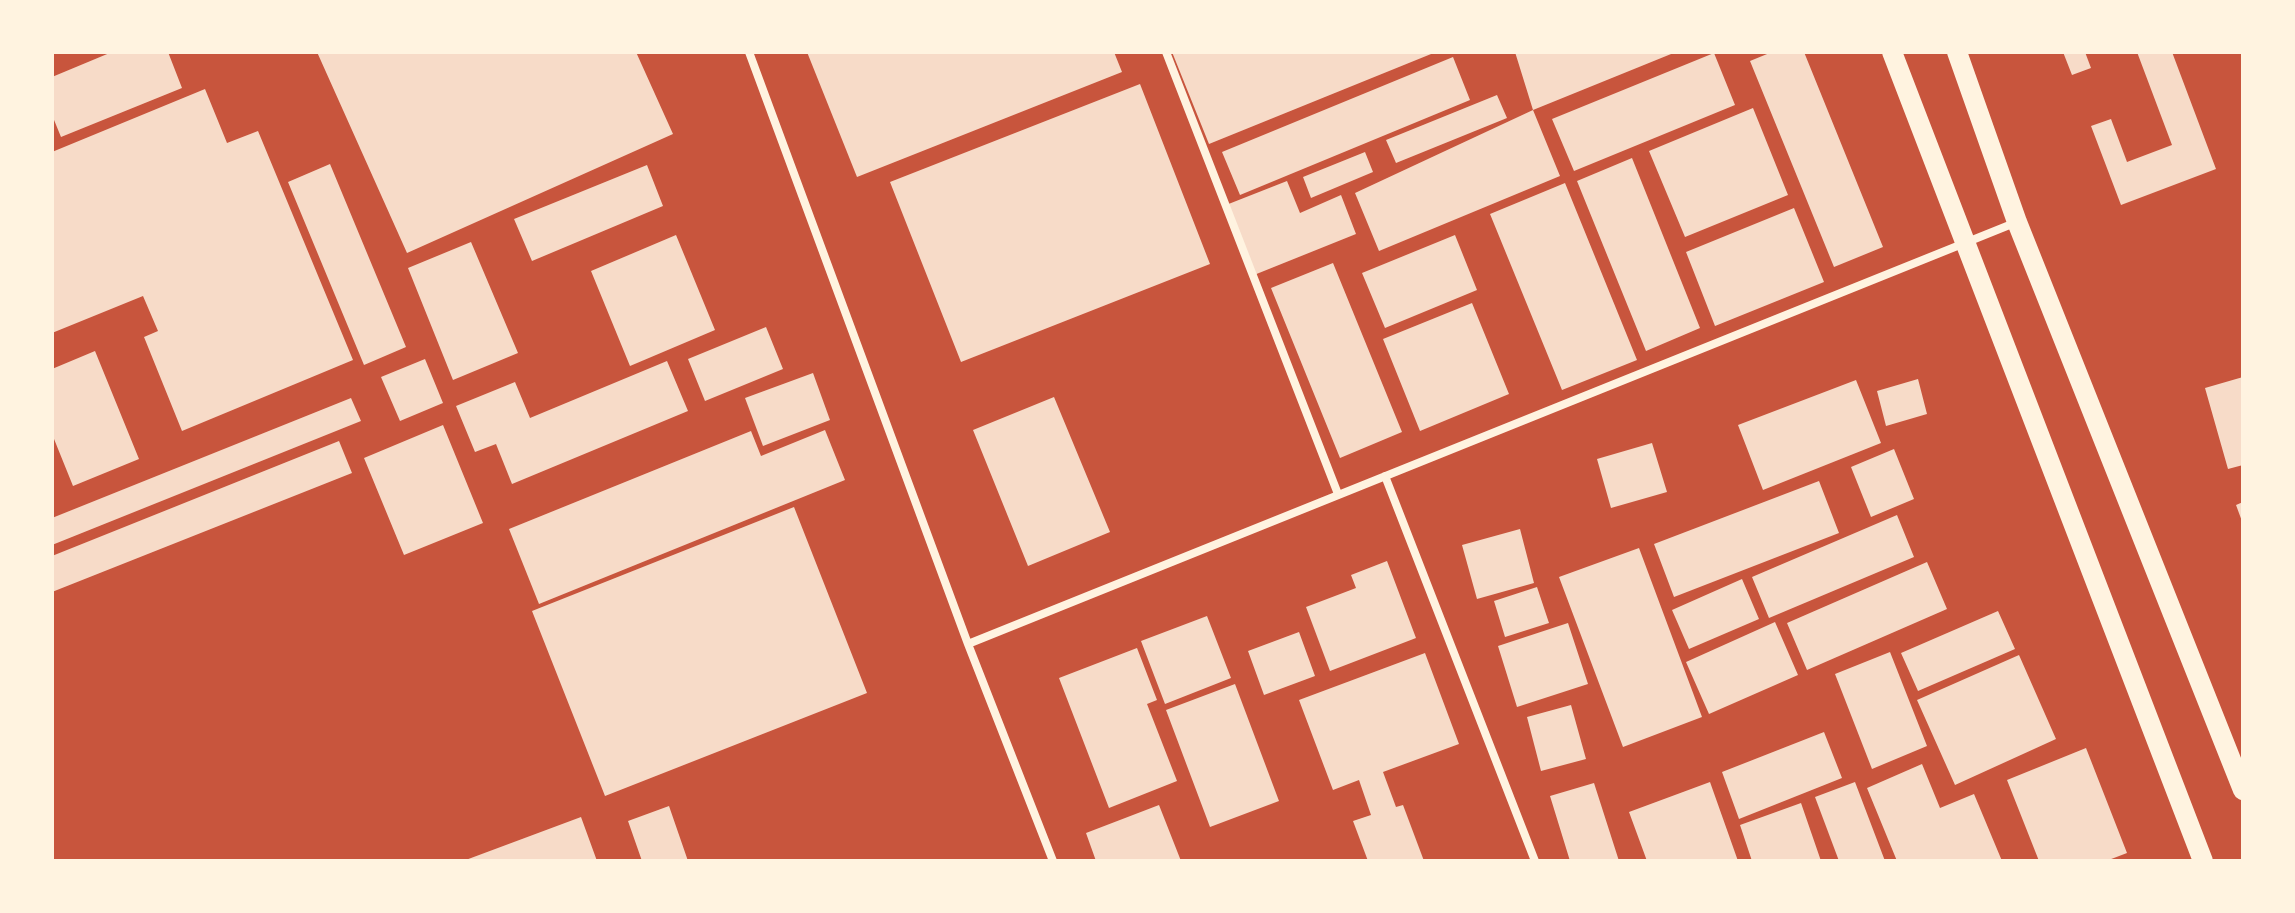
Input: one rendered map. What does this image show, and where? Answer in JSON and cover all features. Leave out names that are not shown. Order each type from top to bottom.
[{"type":"main road","points":[[1892,52],[2203,861]]},
{"type":"main road","points":[[1957,52],[2017,222],[2243,790]]},
{"type":"street","points":[[749,52],[968,644],[1053,861]]},
{"type":"street","points":[[1166,52],[1338,494]]},
{"type":"street","points":[[968,644],[2017,222]]},
{"type":"street","points":[[1385,476],[1535,861]]},
{"type":"building","points":[[112,52],[168,52],[182,88],[61,137],[52,115],[52,77]]},
{"type":"building","points":[[317,52],[636,52],[673,134],[407,253]]},
{"type":"building","points":[[807,52],[1114,52],[1122,72],[857,177]]},
{"type":"building","points":[[1172,52],[1436,52],[1209,144]]},
{"type":"building","points":[[1515,52],[1676,52],[1533,110]]},
{"type":"building","points":[[1772,52],[1804,52],[1883,247],[1834,267],[1750,61]]},
{"type":"building","points":[[2063,52],[2085,52],[2091,68],[2072,75]]},
{"type":"building","points":[[2137,52],[2172,52],[2216,169],[2121,205],[2091,126],[2111,119],[2127,162],[2172,145]]},
{"type":"building","points":[[1714,53],[1735,105],[1574,171],[1552,119]]},
{"type":"building","points":[[1453,57],[1470,100],[1240,195],[1222,152]]},
{"type":"building","points":[[1140,84],[1210,264],[961,362],[890,182]]},
{"type":"building","points":[[205,89],[227,143],[258,131],[353,360],[182,431],[144,337],[158,331],[143,296],[52,333],[52,152]]},
{"type":"building","points":[[1497,95],[1507,118],[1396,163],[1386,140]]},
{"type":"building","points":[[1753,108],[1788,195],[1685,237],[1649,151]]},
{"type":"building","points":[[1533,110],[1560,176],[1379,251],[1355,193]]},
{"type":"building","points":[[1365,152],[1373,172],[1311,198],[1303,177]]},
{"type":"building","points":[[1632,158],[1700,328],[1646,351],[1577,181]]},
{"type":"building","points":[[330,164],[406,347],[364,365],[288,182]]},
{"type":"building","points":[[647,165],[663,206],[532,261],[514,219]]},
{"type":"building","points":[[1287,181],[1300,213],[1341,195],[1356,234],[1254,275],[1226,205]]},
{"type":"building","points":[[1565,183],[1637,360],[1562,390],[1490,214]]},
{"type":"building","points":[[1794,208],[1824,282],[1715,326],[1686,252]]},
{"type":"building","points":[[676,235],[715,330],[630,366],[591,271]]},
{"type":"building","points":[[1455,235],[1477,290],[1385,328],[1362,273]]},
{"type":"building","points":[[471,242],[518,353],[453,380],[408,268]]},
{"type":"building","points":[[1333,263],[1402,432],[1340,458],[1271,288]]},
{"type":"building","points":[[1472,303],[1509,394],[1420,431],[1383,339]]},
{"type":"building","points":[[766,327],[783,369],[705,401],[688,359]]},
{"type":"building","points":[[95,351],[139,459],[73,486],[52,434],[52,369]]},
{"type":"building","points":[[425,359],[443,403],[400,421],[381,377]]},
{"type":"building","points":[[667,361],[688,411],[512,484],[496,444],[475,452],[456,406],[515,382],[530,418]]},
{"type":"building","points":[[813,373],[830,420],[763,446],[745,398]]},
{"type":"building","points":[[2243,377],[2243,465],[2228,469],[2205,388]]},
{"type":"building","points":[[1918,379],[1927,414],[1886,426],[1877,391]]},
{"type":"building","points":[[1856,380],[1881,443],[1763,490],[1738,425]]},
{"type":"building","points":[[1054,397],[1110,532],[1028,566],[973,430]]},
{"type":"building","points":[[351,398],[361,421],[52,545],[52,518]]},
{"type":"building","points":[[443,425],[483,523],[404,555],[364,458]]},
{"type":"building","points":[[825,430],[845,480],[539,604],[509,529],[751,431],[761,456]]},
{"type":"building","points":[[339,441],[352,473],[52,592],[52,556]]},
{"type":"building","points":[[1652,443],[1667,492],[1611,508],[1597,459]]},
{"type":"building","points":[[1894,449],[1914,499],[1871,517],[1851,467]]},
{"type":"building","points":[[1819,481],[1839,533],[1674,597],[1654,544]]},
{"type":"building","points":[[2243,502],[2243,524],[2236,505]]},
{"type":"building","points":[[794,507],[867,693],[605,796],[532,611]]},
{"type":"building","points":[[1897,515],[1914,557],[1769,618],[1752,577]]},
{"type":"building","points":[[1520,529],[1534,583],[1477,599],[1462,545]]},
{"type":"building","points":[[1639,548],[1702,717],[1623,747],[1559,577]]},
{"type":"building","points":[[1387,561],[1416,638],[1330,671],[1306,607],[1356,588],[1351,575]]},
{"type":"building","points":[[1927,562],[1947,609],[1807,670],[1787,623]]},
{"type":"building","points":[[1742,579],[1759,619],[1689,649],[1672,610]]},
{"type":"building","points":[[1537,587],[1549,623],[1505,637],[1494,601]]},
{"type":"building","points":[[1998,611],[2015,649],[1918,691],[1901,653]]},
{"type":"building","points":[[1207,616],[1231,678],[1165,704],[1141,641]]},
{"type":"building","points":[[1775,622],[1798,675],[1709,714],[1686,662]]},
{"type":"building","points":[[1568,623],[1588,684],[1517,707],[1498,646]]},
{"type":"building","points":[[1299,632],[1315,676],[1264,695],[1248,651]]},
{"type":"building","points":[[1137,648],[1157,700],[1147,704],[1177,781],[1109,808],[1059,678]]},
{"type":"building","points":[[1890,652],[1927,746],[1872,769],[1835,674]]},
{"type":"building","points":[[1425,653],[1459,744],[1383,772],[1396,807],[1403,805],[1424,861],[1368,861],[1353,821],[1371,815],[1359,780],[1333,790],[1299,700]]},
{"type":"building","points":[[2019,655],[2056,739],[1955,785],[1917,700]]},
{"type":"building","points":[[1235,684],[1279,801],[1210,827],[1166,710]]},
{"type":"building","points":[[1571,705],[1586,759],[1541,771],[1527,717]]},
{"type":"building","points":[[1824,732],[1842,778],[1739,819],[1722,772]]},
{"type":"building","points":[[2086,748],[2127,853],[2106,861],[2039,861],[2007,780]]},
{"type":"building","points":[[1922,764],[1940,808],[1974,794],[2002,861],[1897,861],[1867,788]]},
{"type":"building","points":[[1710,782],[1738,861],[1647,861],[1629,812]]},
{"type":"building","points":[[1855,782],[1885,861],[1839,861],[1815,797]]},
{"type":"building","points":[[1594,783],[1619,861],[1570,861],[1550,796]]},
{"type":"building","points":[[1801,803],[1821,861],[1752,861],[1740,825]]},
{"type":"building","points":[[1159,805],[1181,861],[1096,861],[1086,833]]},
{"type":"building","points":[[669,806],[688,861],[642,861],[628,821]]},
{"type":"building","points":[[581,817],[597,861],[463,861]]}]
